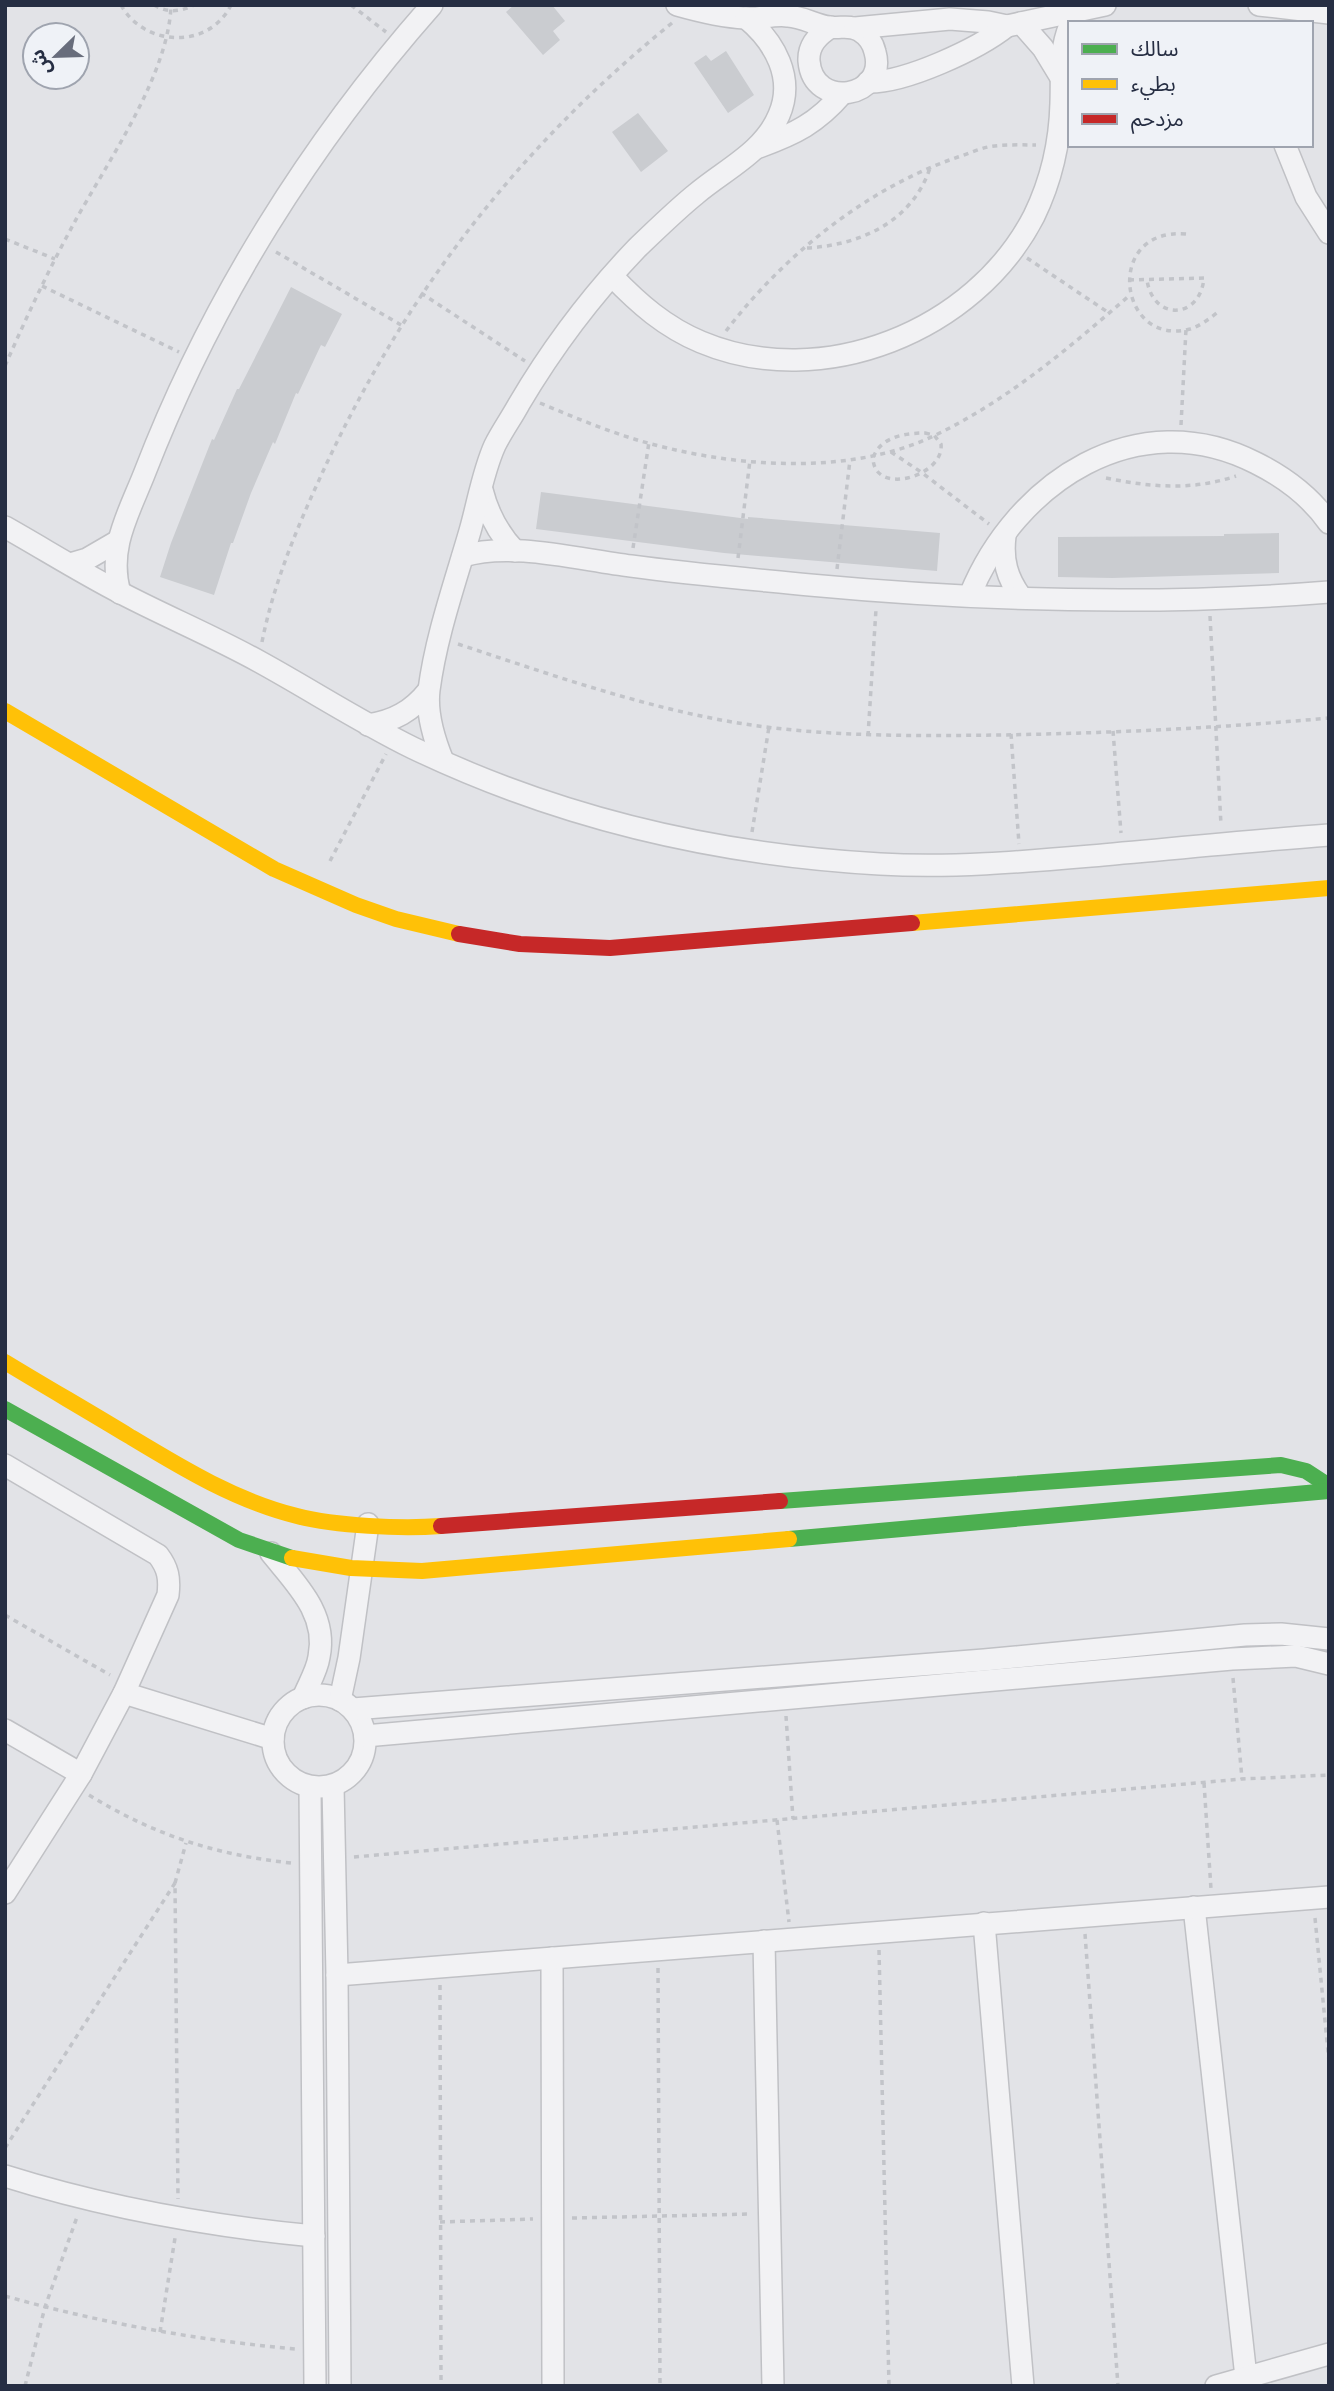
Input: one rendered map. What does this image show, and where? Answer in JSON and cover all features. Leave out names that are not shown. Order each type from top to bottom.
[{"type":"street","points":[[120,593],[114,559],[118,541],[154,449],[194,359],[258,242],[310,162],[349,106],[432,5]]},
{"type":"street","points":[[855,27],[866,34],[874,45],[877,58],[875,71],[861,89],[842,94],[828,90],[816,81],[810,68],[809,55],[820,34],[831,27],[950,19],[1014,25],[1073,20],[1105,5]]},
{"type":"street","points":[[683,7],[746,18],[789,16],[831,27]]},
{"type":"street","points":[[1270,12],[1329,13]]},
{"type":"street","points":[[443,761],[431,727],[428,691],[440,639],[495,446],[539,370],[585,307],[612,276],[637,248],[695,195],[757,148],[771,132],[780,113],[784,93],[783,72],[776,51],[764,33],[746,18]]},
{"type":"street","points":[[1014,25],[1043,48],[1060,76]]},
{"type":"street","points":[[868,82],[890,80],[960,55],[1014,25]]},
{"type":"street","points":[[612,276],[641,306],[681,333],[714,347],[748,356],[785,359],[824,357],[875,346],[924,327],[961,303],[994,274],[1033,217],[1043,195],[1057,144],[1062,49],[1068,33]]},
{"type":"street","points":[[783,72],[810,68]]},
{"type":"street","points":[[757,148],[805,128],[825,113],[842,94]]},
{"type":"street","points":[[1286,147],[1306,197],[1329,233]]},
{"type":"street","points":[[970,595],[985,564],[1031,503],[1071,470],[1120,449],[1180,443],[1223,450],[1280,475],[1296,487],[1329,523]]},
{"type":"street","points":[[482,490],[490,517],[515,551]]},
{"type":"street","points":[[5,527],[120,593],[258,661],[368,725],[443,761],[510,789],[663,835],[749,851],[824,860],[942,866],[1020,862],[1329,835]]},
{"type":"street","points":[[1005,536],[1006,569],[1021,597]]},
{"type":"street","points":[[70,564],[87,559],[118,541]]},
{"type":"street","points":[[463,556],[485,550],[515,551],[735,578],[970,595],[1158,601],[1329,592]]},
{"type":"street","points":[[368,725],[402,715],[428,691]]},
{"type":"street","points":[[5,711],[274,869],[310,887],[384,916],[422,927],[496,942],[610,948],[1329,888]]},
{"type":"street","points":[[5,1362],[192,1474],[231,1493],[297,1516],[335,1522],[423,1527],[1281,1465],[1299,1467],[1316,1475],[1329,1486]]},
{"type":"street","points":[[5,1409],[239,1540],[271,1553],[311,1564],[361,1570],[422,1571],[1329,1491]]},
{"type":"street","points":[[5,1465],[158,1555],[167,1566],[170,1581],[168,1595],[125,1689],[77,1780],[5,1892]]},
{"type":"street","points":[[346,1704],[368,1524]]},
{"type":"street","points":[[271,1553],[309,1600],[320,1629],[319,1658],[303,1698]]},
{"type":"street","points":[[365,1737],[785,1698],[1245,1635],[1281,1634],[1329,1639]]},
{"type":"street","points":[[346,1704],[359,1717],[365,1737],[363,1758],[358,1768],[343,1782],[332,1786],[310,1787],[300,1784],[283,1770],[277,1760],[273,1739],[278,1718],[293,1702],[322,1695],[346,1704],[733,1679],[1296,1656],[1329,1664]]},
{"type":"street","points":[[733,1679],[734,1702]]},
{"type":"street","points":[[125,1689],[273,1739]]},
{"type":"street","points":[[5,1730],[77,1780]]},
{"type":"street","points":[[332,1786],[337,1975],[340,2386]]},
{"type":"street","points":[[310,1787],[316,2386]]},
{"type":"street","points":[[337,1975],[1321,1897]]},
{"type":"street","points":[[1203,1906],[1246,2377]]},
{"type":"street","points":[[984,1923],[1023,2386]]},
{"type":"street","points":[[764,1941],[773,2386]]},
{"type":"street","points":[[552,1958],[553,2386]]},
{"type":"street","points":[[5,2176],[83,2199],[178,2220],[314,2236]]},
{"type":"street","points":[[1216,2386],[1329,2354]]},
{"type":"path","points":[[121,5],[136,24],[150,33],[166,38],[201,34],[216,25],[231,5]]},
{"type":"path","points":[[154,5],[171,12],[194,5]]},
{"type":"path","points":[[5,366],[55,259],[125,133],[166,38],[171,5]]},
{"type":"path","points":[[351,5],[400,42]]},
{"type":"path","points":[[258,661],[269,608],[313,491],[352,412],[421,293],[500,188],[544,140],[683,7]]},
{"type":"path","points":[[714,347],[759,292],[805,248],[870,200],[931,166],[988,147],[1057,144]]},
{"type":"path","points":[[805,248],[856,240],[881,228],[905,210],[915,198],[931,166]]},
{"type":"path","points":[[1186,234],[1164,235],[1145,245],[1132,263],[1130,295],[1149,322],[1170,330],[1186,330],[1201,324],[1218,312]]},
{"type":"path","points":[[5,239],[55,259]]},
{"type":"path","points":[[258,242],[401,325]]},
{"type":"path","points":[[1014,248],[1110,313]]},
{"type":"path","points":[[1129,280],[1204,278],[1203,290],[1197,300],[1188,307],[1176,310],[1165,308],[1155,301],[1147,280]]},
{"type":"path","points":[[42,286],[194,359]]},
{"type":"path","points":[[421,293],[539,370]]},
{"type":"path","points":[[523,397],[606,429],[696,453],[750,460],[816,463],[874,456],[934,435],[980,409],[1029,377],[1130,295]]},
{"type":"path","points":[[1180,443],[1186,330]]},
{"type":"path","points":[[915,433],[934,435],[941,444],[940,455],[921,472],[905,478],[884,477],[875,470],[874,456],[881,445],[897,437],[915,433]]},
{"type":"path","points":[[630,566],[649,442]]},
{"type":"path","points":[[890,452],[921,472],[1005,536]]},
{"type":"path","points":[[735,578],[750,460]]},
{"type":"path","points":[[835,587],[850,460]]},
{"type":"path","points":[[1071,470],[1135,484],[1174,487],[1214,482],[1264,467]]},
{"type":"path","points":[[868,736],[877,590]]},
{"type":"path","points":[[1210,600],[1214,728],[1222,844]]},
{"type":"path","points":[[440,639],[692,714],[769,727],[868,736],[1214,728],[1329,718]]},
{"type":"path","points":[[749,851],[769,727]]},
{"type":"path","points":[[1113,731],[1122,853]]},
{"type":"path","points":[[1011,734],[1020,862]]},
{"type":"path","points":[[330,861],[394,738]]},
{"type":"path","points":[[5,1615],[125,1689]]},
{"type":"path","points":[[1232,1659],[1242,1779]]},
{"type":"path","points":[[785,1698],[793,1819]]},
{"type":"path","points":[[335,1859],[1242,1779],[1329,1775]]},
{"type":"path","points":[[77,1780],[127,1819],[186,1843],[248,1858],[311,1865]]},
{"type":"path","points":[[1203,1906],[1204,1783]]},
{"type":"path","points":[[777,1820],[791,1939]]},
{"type":"path","points":[[160,2332],[178,2220],[175,1883],[186,1843]]},
{"type":"path","points":[[5,2148],[175,1883]]},
{"type":"path","points":[[1321,1897],[1329,2062]]},
{"type":"path","points":[[1083,1916],[1118,2386]]},
{"type":"path","points":[[879,1932],[889,2386]]},
{"type":"path","points":[[658,1950],[660,2386]]},
{"type":"path","points":[[440,1967],[441,2386]]},
{"type":"path","points":[[25,2386],[45,2307],[83,2199]]},
{"type":"path","points":[[440,2222],[769,2213]]},
{"type":"path","points":[[5,2296],[160,2332],[315,2350]]},
{"type":"building","points":[[514,5],[552,5],[565,21],[553,31],[560,40],[543,55],[506,12]]},
{"type":"building","points":[[726,51],[754,95],[728,113],[694,63],[706,55],[711,61]]},
{"type":"building","points":[[638,113],[668,151],[641,172],[612,132]]},
{"type":"building","points":[[291,287],[342,314],[325,347],[321,345],[298,394],[296,393],[275,444],[273,442],[231,543],[214,595],[160,577],[212,439],[214,440],[237,389]]},
{"type":"building","points":[[541,492],[748,519],[940,533],[937,571],[724,553],[536,529]]},
{"type":"building","points":[[1279,533],[1279,573],[1058,577],[1058,537]]},
{"type":"traffic: fast","points":[[5,1409],[239,1540],[292,1558]]},
{"type":"traffic: fast","points":[[780,1501],[1281,1465],[1306,1471],[1329,1486]]},
{"type":"traffic: fast","points":[[789,1539],[1329,1491]]},
{"type":"traffic: slow","points":[[5,711],[274,869],[356,905],[396,919],[459,934]]},
{"type":"traffic: slow","points":[[912,923],[1329,888]]},
{"type":"traffic: slow","points":[[5,1362],[189,1471],[252,1502],[297,1516],[330,1522],[388,1527],[441,1526]]},
{"type":"traffic: slow","points":[[292,1558],[351,1568],[422,1571],[789,1539]]},
{"type":"traffic: jam","points":[[459,934],[520,944],[610,948],[912,923]]},
{"type":"traffic: jam","points":[[441,1526],[780,1501]]}]
